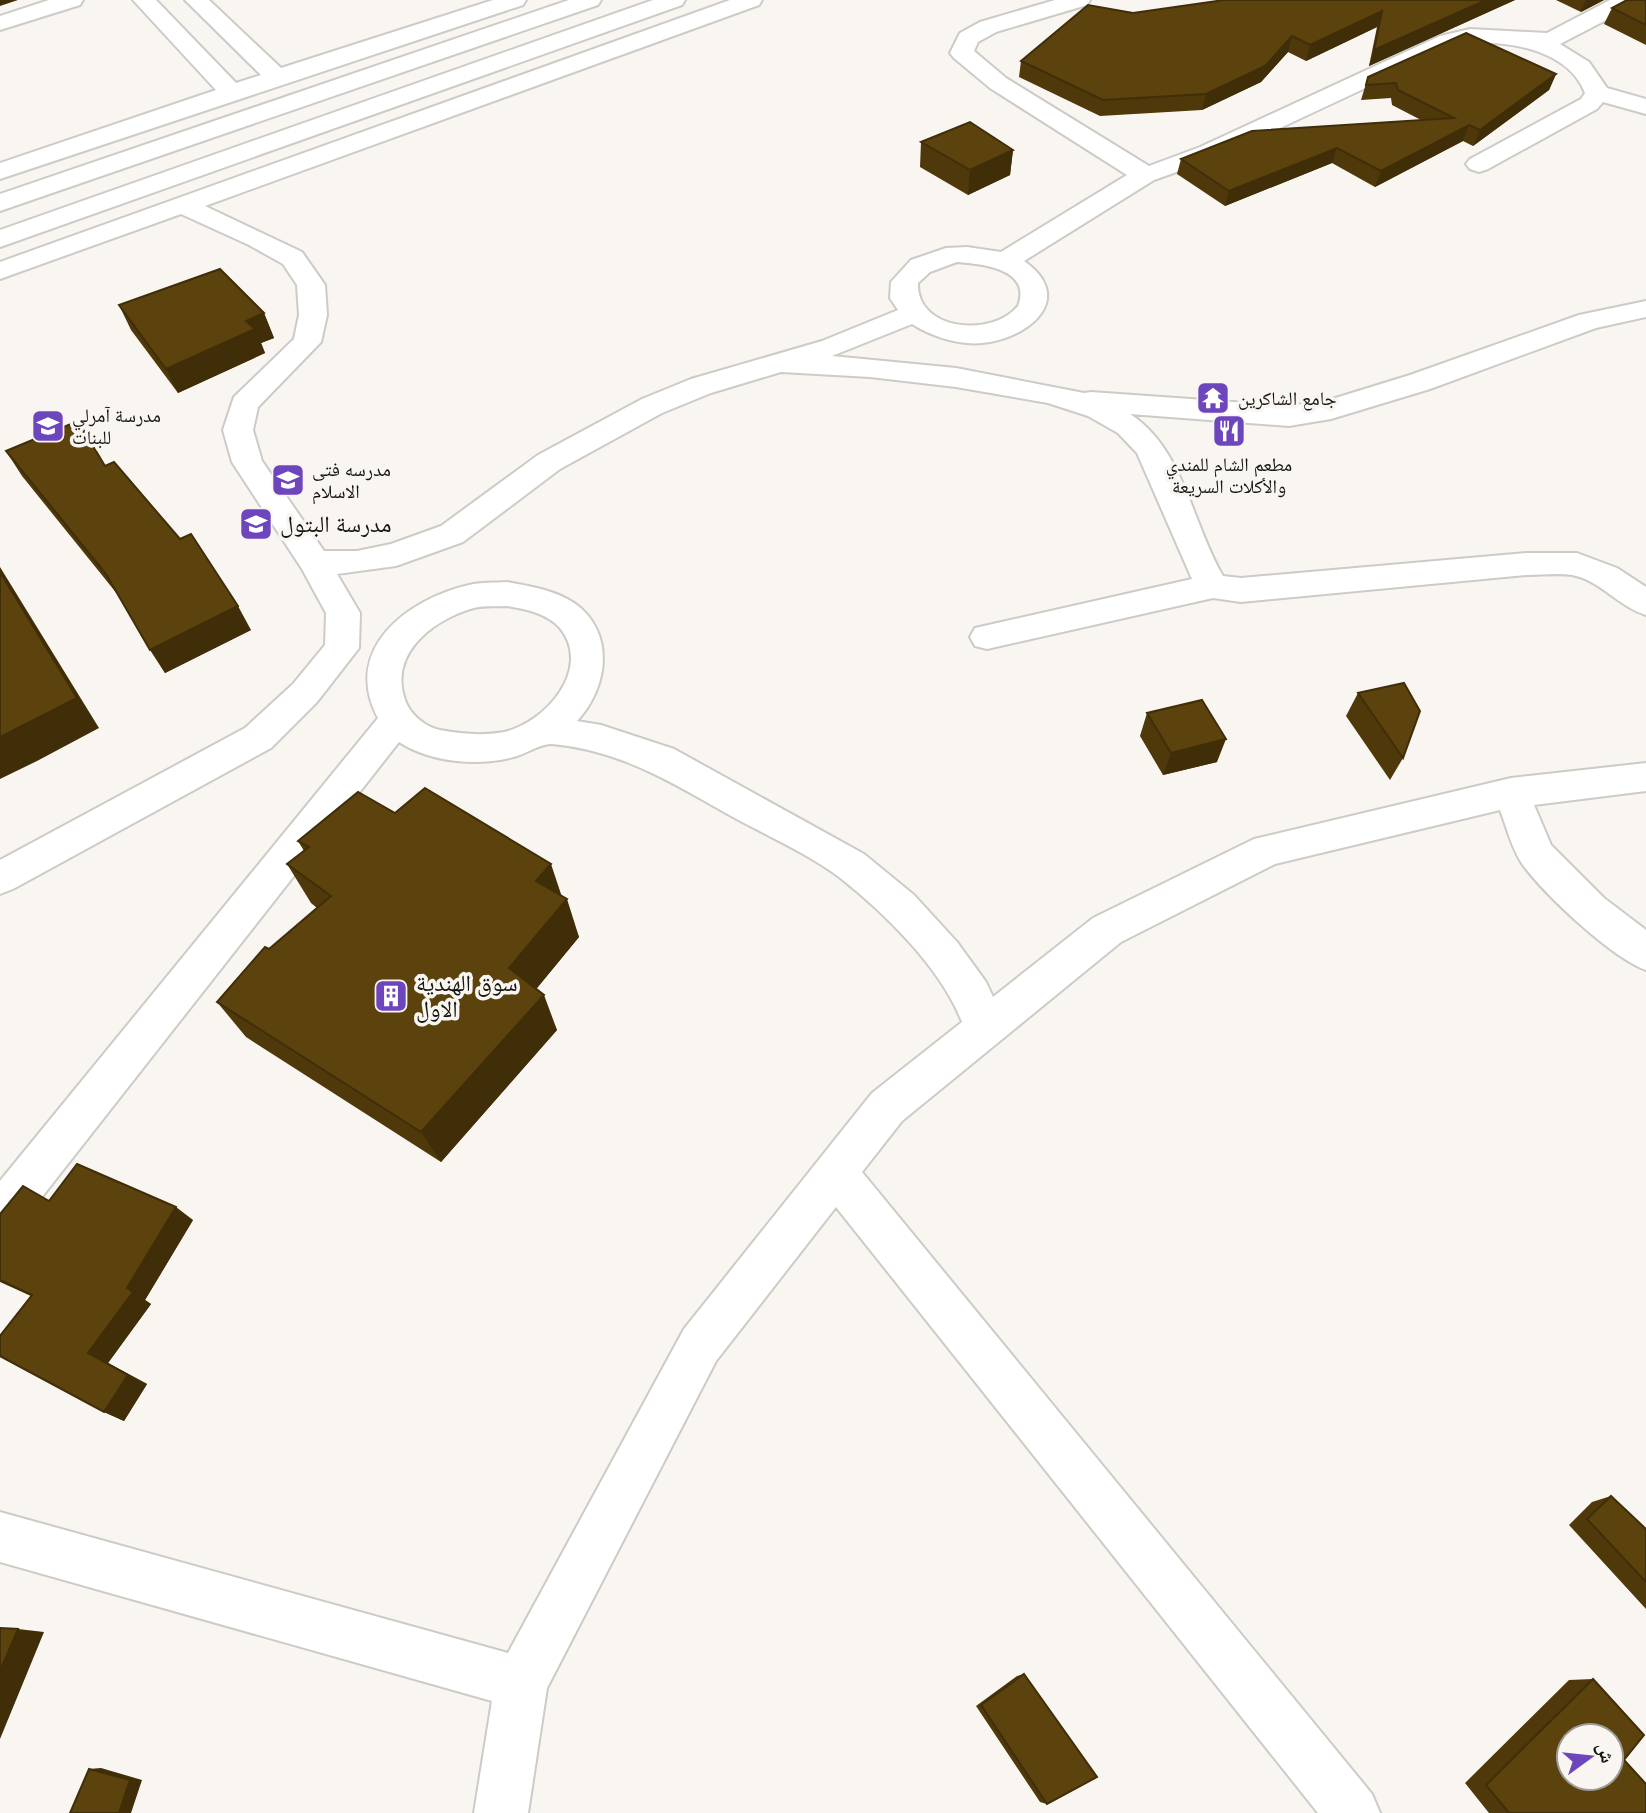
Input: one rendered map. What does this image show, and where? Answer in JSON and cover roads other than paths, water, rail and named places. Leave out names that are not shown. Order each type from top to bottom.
[{"type":"street","points":[[0,23],[72,0]]},
{"type":"street","points":[[144,0],[231,92]]},
{"type":"street","points":[[196,0],[277,77]]},
{"type":"street","points":[[0,172],[231,92],[515,0]]},
{"type":"street","points":[[12,199],[590,0]]},
{"type":"street","points":[[0,239],[674,0]]},
{"type":"street","points":[[0,271],[751,0]]},
{"type":"street","points":[[1079,0],[988,27],[968,38],[962,53],[998,83],[1145,175]]},
{"type":"street","points":[[1005,261],[1145,175],[1209,152],[1448,41],[1470,36],[1535,41],[1552,39],[1627,0]]},
{"type":"street","points":[[447,23],[520,25]]},
{"type":"street","points":[[1479,164],[1589,104],[1597,93],[1595,82],[1578,64],[1535,41]]},
{"type":"street","points":[[1597,93],[1646,107]]},
{"type":"street","points":[[318,157],[359,111]]},
{"type":"street","points":[[12,199],[69,148]]},
{"type":"street","points":[[0,878],[258,738],[305,693],[342,648],[342,613],[315,563],[247,462],[238,430],[244,404],[307,342],[313,315],[311,285],[293,258],[258,239],[181,205]]},
{"type":"street","points":[[955,254],[981,255],[1005,261],[1024,272],[1035,287],[1036,303],[1026,318],[1008,329],[984,334],[957,334],[932,326],[913,314],[903,299],[903,283],[913,269],[932,259],[955,254]]},
{"type":"street","points":[[782,363],[945,373],[1078,400],[1289,416],[1331,409],[1420,382],[1589,321],[1646,309]]},
{"type":"street","points":[[315,563],[356,562],[396,555],[452,534],[549,462],[652,406],[701,386],[832,347],[913,314]]},
{"type":"street","points":[[1078,400],[1117,419],[1140,436],[1152,453],[1198,562],[1213,586]]},
{"type":"street","points":[[987,636],[1213,586],[1241,590],[1527,564],[1577,564],[1606,576],[1646,603]]},
{"type":"street","points":[[507,594],[543,601],[571,619],[586,645],[588,675],[572,704],[544,729],[505,745],[462,749],[424,740],[396,720],[382,692],[384,661],[392,649],[402,633],[431,611],[468,597],[507,594]]},
{"type":"street","points":[[342,648],[392,649]]},
{"type":"street","points":[[0,1215],[396,720]]},
{"type":"street","points":[[544,729],[601,739],[661,759],[851,865],[900,907],[943,954],[972,995],[985,1028]]},
{"type":"street","points":[[501,1813],[520,1683],[700,1345],[887,1107],[1107,930],[1268,850],[1511,793],[1646,777]]},
{"type":"street","points":[[1511,793],[1536,854],[1590,910],[1646,953]]},
{"type":"street","points":[[835,1172],[1353,1813]]},
{"type":"street","points":[[0,1537],[520,1683]]},
{"type":"place","name":"جامع الشاكرين","points":[[1213,398]]},
{"type":"place","name":"مدرسة آمرلي للبنات","points":[[48,426]]},
{"type":"place","name":"مطعم الشام للمندي والأكلات السريعة","points":[[1229,431]]},
{"type":"place","name":"مدرسه فتى الاسلام","points":[[288,480]]},
{"type":"place","name":"مدرسة البتول","points":[[256,524]]},
{"type":"place","name":"سوق الهندية الاول","points":[[391,996]]}]
